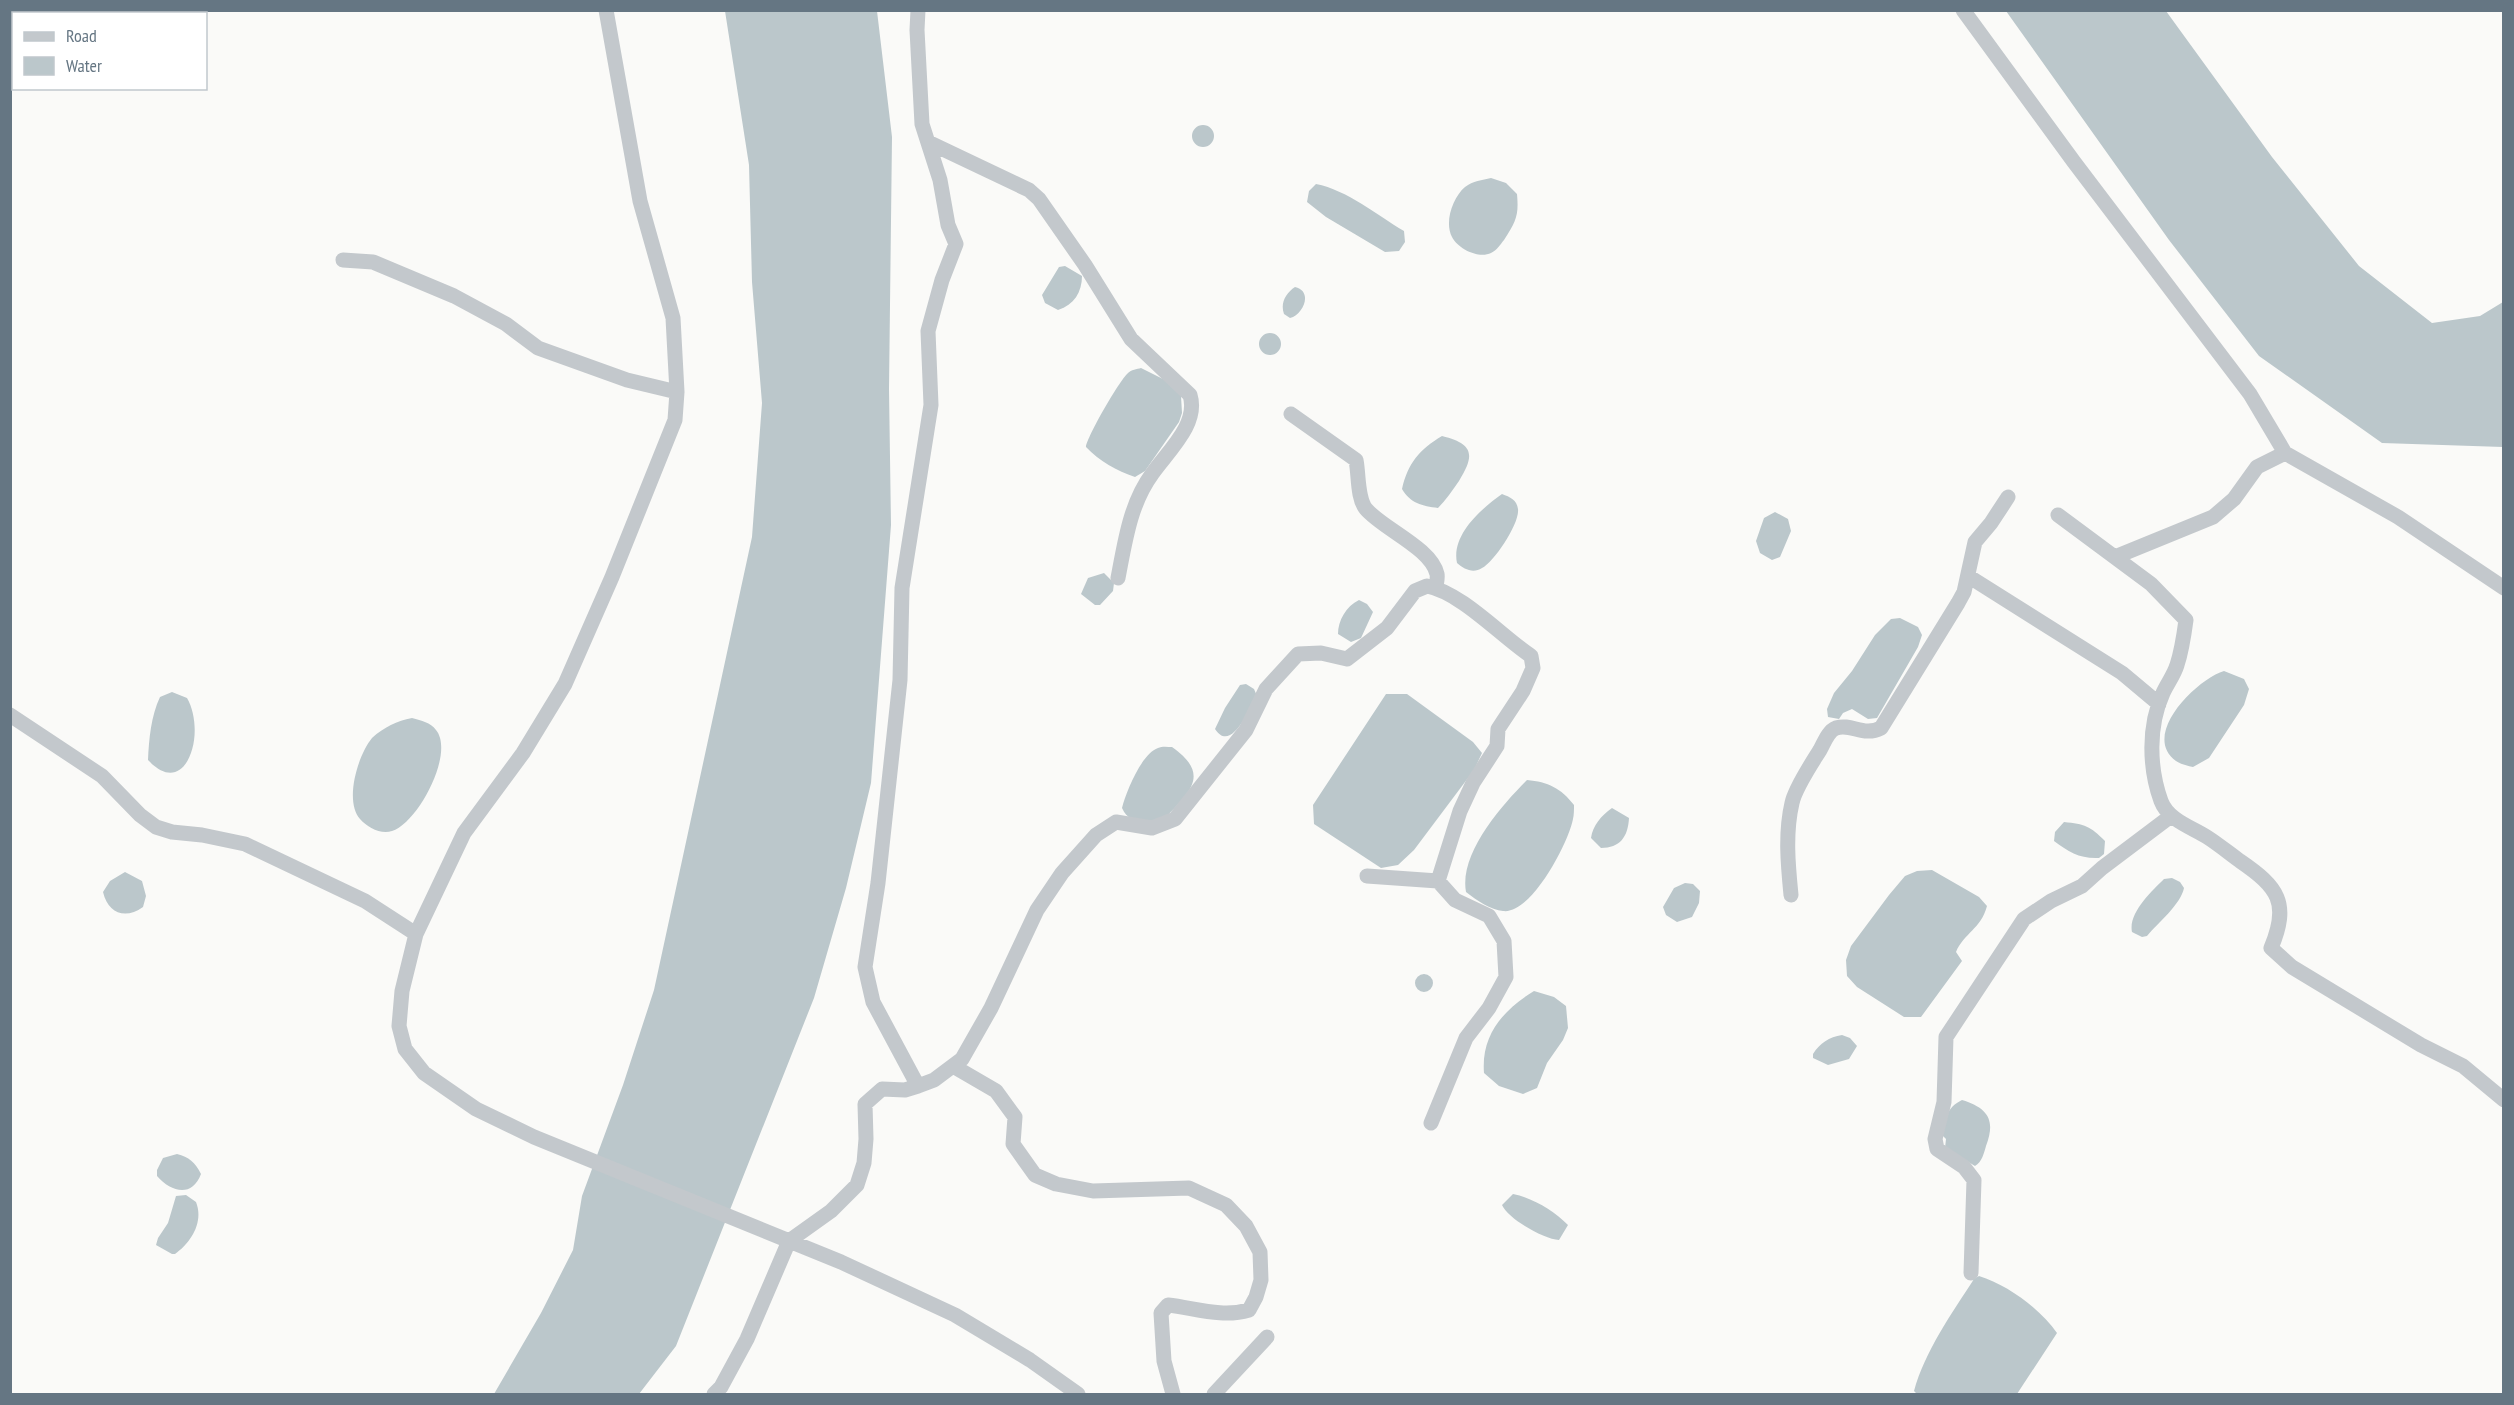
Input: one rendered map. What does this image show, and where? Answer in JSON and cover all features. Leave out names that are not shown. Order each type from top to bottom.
[{"type":"street","points":[[606,10],[640,201],[673,318],[677,392],[675,420],[612,578],[565,684],[523,753],[464,833],[416,934],[402,991],[399,1026],[405,1049],[424,1073],[476,1109],[534,1137],[789,1241],[955,1314],[1030,1360],[1078,1395]]},
{"type":"street","points":[[918,10],[922,124],[940,180],[948,225],[956,244],[942,280],[928,332],[931,405],[902,588],[900,680],[878,883],[865,968],[873,1002],[918,1086]]},
{"type":"street","points":[[1963,10],[2080,171],[2244,386],[2285,453],[2398,517],[2504,588]]},
{"type":"street","points":[[928,142],[1029,190],[1039,199],[1085,265],[1131,339],[1190,395],[1194,407],[1187,426],[1150,475],[1134,508],[1118,578]]},
{"type":"street","points":[[343,260],[373,262],[454,296],[506,324],[538,348],[627,380],[677,392]]},
{"type":"street","points":[[1291,414],[1356,460],[1360,481],[1359,494],[1366,509],[1425,554],[1437,574],[1436,588]]},
{"type":"street","points":[[2115,557],[2213,517],[2234,499],[2257,467],[2285,453]]},
{"type":"street","points":[[1791,895],[1787,855],[1792,802],[1816,756],[1831,732],[1837,728],[1845,727],[1871,733],[1881,728],[1958,603],[1964,592],[1975,542],[1991,524],[2008,497]]},
{"type":"street","points":[[2058,515],[2151,584],[2186,620],[2177,666],[2159,704],[2154,723],[2153,767],[2162,804],[2171,816],[2208,837],[2270,883],[2281,911],[2277,933],[2271,948],[2292,967],[2421,1045],[2463,1066],[2504,1100]]},
{"type":"street","points":[[1968,576],[2122,673],[2159,704]]},
{"type":"street","points":[[714,1395],[747,1339],[789,1241],[831,1211],[857,1185],[864,1163],[865,1104],[882,1089],[904,1090],[934,1080],[962,1059],[982,1025],[1037,910],[1062,873],[1096,835],[1116,822],[1152,828],[1175,819],[1246,730],[1266,688],[1298,654],[1322,653],[1347,659],[1387,628],[1415,591],[1427,586],[1436,588],[1479,616],[1531,656],[1533,668],[1523,691],[1498,729],[1497,747],[1473,783],[1461,811],[1438,881]]},
{"type":"street","points":[[10,715],[102,776],[140,815],[156,827],[172,832],[202,835],[244,844],[344,889],[416,934]]},
{"type":"street","points":[[1971,1273],[1974,1180],[1964,1167],[1944,1156],[1937,1149],[1935,1139],[1944,1102],[1946,1037],[2024,919],[2051,901],[2082,886],[2171,816]]},
{"type":"street","points":[[1367,876],[1438,881],[1455,900],[1489,916],[1504,941],[1506,977],[1489,1008],[1466,1038],[1431,1123]]},
{"type":"street","points":[[953,1066],[996,1091],[1015,1117],[1013,1144],[1035,1175],[1056,1184],[1093,1191],[1189,1188],[1226,1205],[1246,1226],[1260,1252],[1261,1280],[1249,1310],[1235,1314],[1219,1314],[1168,1305],[1161,1313],[1164,1361],[1173,1395]]},
{"type":"street","points":[[1214,1395],[1267,1337]]},
{"type":"water","points":[[725,11],[877,11],[892,137],[889,389],[891,525],[871,783],[846,888],[814,998],[676,1346],[639,1394],[494,1394],[541,1313],[573,1250],[582,1196],[623,1085],[654,990],[752,537],[762,403],[752,282],[749,165]]},
{"type":"water","points":[[2006,11],[2166,11],[2272,157],[2359,266],[2432,323],[2480,316],[2503,302],[2503,447],[2382,443],[2259,356],[2169,240]]},
{"type":"water","points":[[1203,125],[1211,128],[1214,136],[1211,144],[1203,147],[1195,144],[1192,136],[1195,128]]},
{"type":"water","points":[[1491,178],[1506,183],[1517,194],[1516,218],[1497,249],[1486,255],[1475,254],[1464,249],[1452,237],[1449,217],[1457,197],[1465,187]]},
{"type":"water","points":[[1316,184],[1350,197],[1404,231],[1405,242],[1399,251],[1385,252],[1326,217],[1307,202],[1309,191]]},
{"type":"water","points":[[1065,266],[1082,276],[1082,282],[1073,301],[1058,310],[1045,303],[1042,295],[1059,267]]},
{"type":"water","points":[[1295,287],[1301,289],[1305,298],[1299,312],[1290,318],[1284,314],[1283,302]]},
{"type":"water","points":[[1270,333],[1278,336],[1281,344],[1278,352],[1270,355],[1262,352],[1259,344],[1262,336]]},
{"type":"water","points":[[1141,368],[1167,381],[1181,396],[1182,413],[1179,422],[1145,471],[1135,477],[1109,465],[1086,447],[1097,421],[1124,378],[1131,371]]},
{"type":"water","points":[[1442,436],[1453,439],[1466,447],[1469,457],[1459,481],[1438,508],[1417,503],[1409,498],[1402,489],[1411,464],[1421,452]]},
{"type":"water","points":[[1502,494],[1513,499],[1518,509],[1511,532],[1487,564],[1475,571],[1466,569],[1457,563],[1456,553],[1463,533],[1485,507]]},
{"type":"water","points":[[1775,512],[1788,519],[1791,531],[1780,557],[1772,560],[1760,553],[1756,541],[1764,518]]},
{"type":"water","points":[[1104,573],[1114,583],[1113,591],[1100,605],[1095,605],[1081,594],[1088,578]]},
{"type":"water","points":[[1359,600],[1367,604],[1373,612],[1361,638],[1351,642],[1338,634],[1338,629],[1347,610]]},
{"type":"water","points":[[1900,618],[1918,627],[1922,635],[1918,647],[1877,718],[1868,719],[1852,709],[1843,713],[1839,719],[1828,717],[1827,709],[1834,693],[1852,671],[1875,635],[1891,619]]},
{"type":"water","points":[[2224,671],[2244,679],[2249,689],[2244,705],[2209,758],[2193,767],[2176,761],[2167,750],[2165,737],[2168,723],[2187,696],[2213,676]]},
{"type":"water","points":[[1246,684],[1254,689],[1257,696],[1245,718],[1233,733],[1227,736],[1221,735],[1215,729],[1225,708],[1240,685]]},
{"type":"water","points":[[172,692],[187,698],[193,712],[195,728],[189,757],[182,768],[173,773],[161,771],[148,760],[154,712],[160,697]]},
{"type":"water","points":[[1386,694],[1407,694],[1473,742],[1482,753],[1474,770],[1414,850],[1398,865],[1381,868],[1314,824],[1313,805]]},
{"type":"water","points":[[412,718],[428,723],[436,730],[441,741],[437,770],[431,786],[413,815],[392,831],[379,831],[363,822],[355,811],[353,790],[358,766],[372,738],[391,725]]},
{"type":"water","points":[[1161,747],[1172,747],[1191,766],[1194,775],[1188,792],[1163,820],[1139,821],[1129,818],[1122,808],[1131,783],[1141,765],[1152,751]]},
{"type":"water","points":[[1527,780],[1548,784],[1564,794],[1574,805],[1573,819],[1564,844],[1536,890],[1525,902],[1514,909],[1498,910],[1466,892],[1469,862],[1484,831]]},
{"type":"water","points":[[1612,808],[1629,818],[1627,831],[1618,844],[1601,848],[1591,838],[1592,833],[1598,821]]},
{"type":"water","points":[[2064,822],[2082,825],[2095,832],[2105,841],[2104,854],[2099,858],[2080,856],[2054,841],[2055,832]]},
{"type":"water","points":[[1932,870],[1979,897],[1987,906],[1977,926],[1963,940],[1956,952],[1962,961],[1921,1017],[1904,1017],[1857,987],[1847,976],[1846,960],[1851,946],[1905,876],[1917,871]]},
{"type":"water","points":[[125,872],[142,881],[146,896],[143,907],[124,914],[109,905],[103,892],[110,881]]},
{"type":"water","points":[[2172,878],[2180,882],[2184,888],[2174,907],[2147,936],[2142,937],[2132,932],[2134,917],[2142,903],[2164,879]]},
{"type":"water","points":[[1685,883],[1693,884],[1700,891],[1699,903],[1692,917],[1677,922],[1666,915],[1663,907],[1674,888]]},
{"type":"water","points":[[1424,974],[1430,977],[1433,983],[1430,989],[1424,992],[1418,989],[1415,983],[1418,977]]},
{"type":"water","points":[[1534,991],[1554,997],[1566,1006],[1568,1028],[1563,1040],[1547,1063],[1537,1088],[1523,1094],[1499,1086],[1484,1073],[1484,1059],[1490,1035],[1496,1025],[1513,1006]]},
{"type":"water","points":[[1842,1035],[1850,1038],[1857,1046],[1849,1059],[1828,1065],[1813,1058],[1813,1054],[1822,1044],[1833,1037]]},
{"type":"water","points":[[1962,1100],[1984,1111],[1990,1122],[1989,1137],[1983,1154],[1975,1166],[1945,1148],[1946,1139],[1942,1135],[1947,1114]]},
{"type":"water","points":[[177,1154],[191,1161],[201,1174],[197,1182],[187,1189],[175,1189],[157,1176],[157,1170],[163,1158]]},
{"type":"water","points":[[1513,1194],[1543,1206],[1568,1225],[1559,1240],[1527,1227],[1511,1216],[1502,1205]]},
{"type":"water","points":[[186,1195],[196,1202],[197,1224],[186,1244],[172,1254],[156,1245],[168,1223],[176,1196]]},
{"type":"water","points":[[1979,1276],[2001,1285],[2022,1299],[2042,1315],[2057,1333],[2017,1394],[1917,1394],[1914,1391],[1932,1347],[1974,1279]]}]
